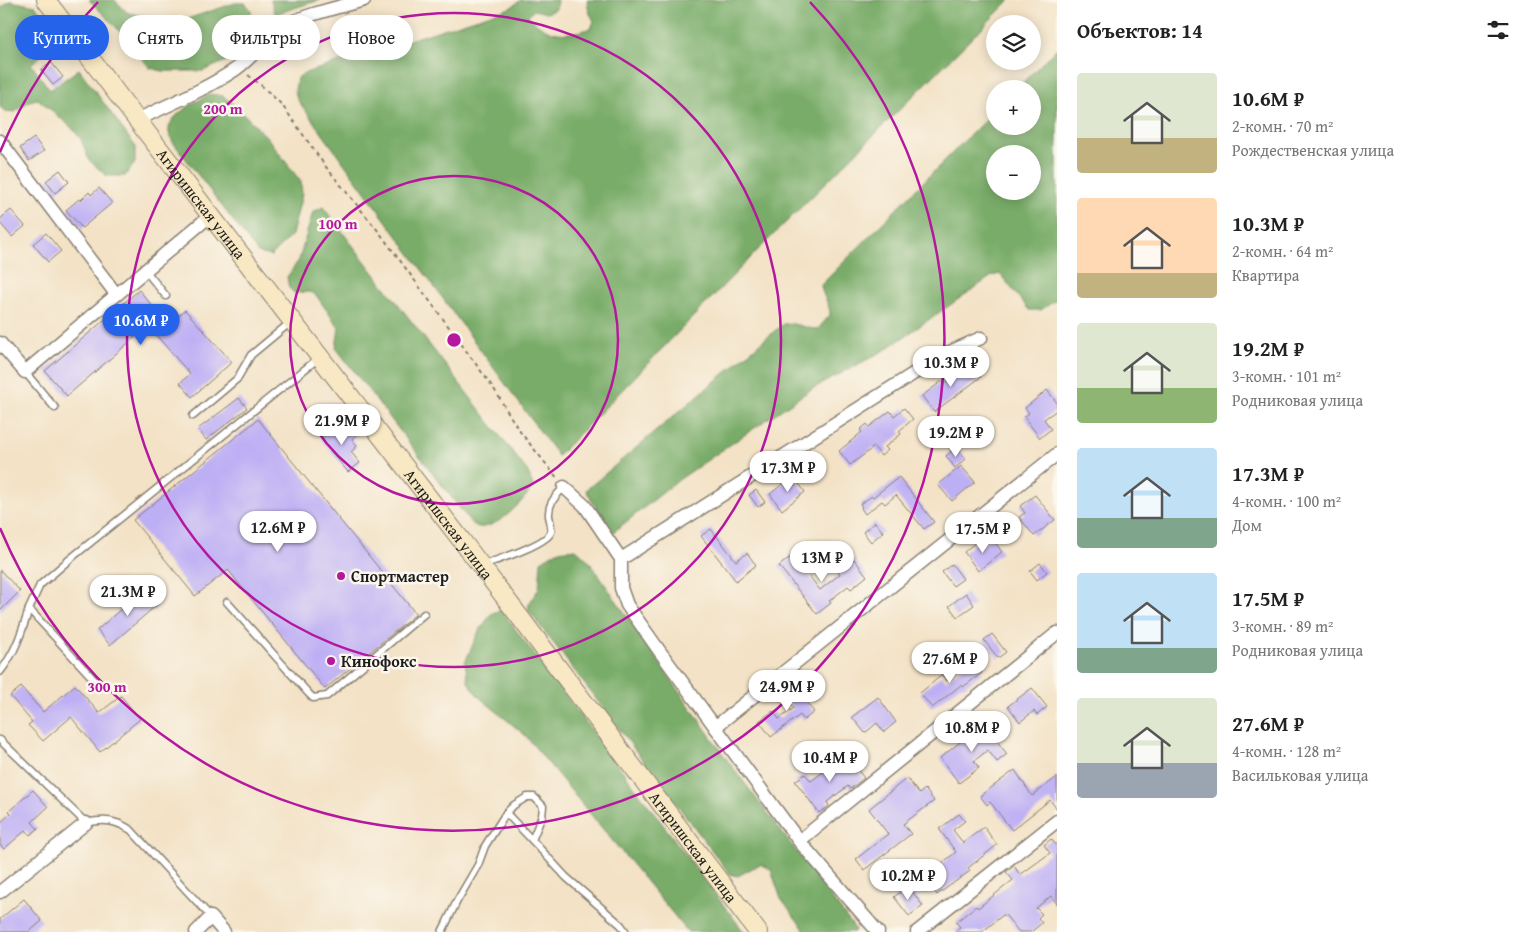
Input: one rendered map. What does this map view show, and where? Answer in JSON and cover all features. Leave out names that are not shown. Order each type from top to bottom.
[{"type":"street","name":"Агиришская улица","points":[[46,0],[210,215],[321,356],[758,932]]},
{"type":"street","points":[[137,120],[218,80],[237,68],[254,55],[272,35],[284,26],[364,0]]},
{"type":"street","points":[[0,142],[116,294]]},
{"type":"street","points":[[0,343],[24,372],[210,215]]},
{"type":"street","points":[[620,559],[943,355],[980,338]]},
{"type":"street","points":[[715,728],[1057,454]]},
{"type":"street","points":[[564,487],[585,506],[620,559],[621,588],[627,605],[798,841],[878,932]]},
{"type":"street","points":[[798,841],[1057,633]]},
{"type":"street","points":[[917,932],[1057,821]]},
{"type":"street","points":[[0,892],[86,823]]},
{"type":"street","points":[[196,932],[211,917],[224,932]]},
{"type":"lane","points":[[144,270],[166,296]]},
{"type":"lane","points":[[193,416],[237,379],[251,355],[293,320]]},
{"type":"lane","points":[[0,672],[9,661],[18,644],[29,609],[40,585],[321,356]]},
{"type":"lane","points":[[24,372],[55,408]]},
{"type":"lane","points":[[481,566],[519,551],[547,537],[551,528],[550,504],[564,487]]},
{"type":"lane","points":[[228,602],[313,698],[327,696],[424,614]]},
{"type":"lane","points":[[29,609],[99,685]]},
{"type":"lane","points":[[0,740],[86,823],[108,820],[120,823],[131,830],[211,917]]},
{"type":"lane","points":[[442,932],[478,865],[485,846],[506,813],[527,797],[534,797],[543,806],[542,816],[532,840]]},
{"type":"lane","points":[[506,813],[566,877],[621,925],[626,932]]},
{"type":"path","points":[[237,68],[262,86],[282,105],[326,167],[378,232],[446,323],[494,389],[518,429],[564,487]]},
{"type":"green space","points":[[89,0],[115,0],[128,13],[141,15],[119,15],[119,31],[109,20],[109,15],[104,15]]},
{"type":"green space","points":[[271,0],[320,0],[275,14]]},
{"type":"green space","points":[[521,0],[557,0],[556,9],[547,13],[534,10],[528,16],[550,31],[573,33],[591,28],[594,21],[589,12],[587,0],[1010,0],[995,15],[986,15],[986,24],[758,250],[558,456],[297,99],[295,90],[297,78],[305,73],[346,60],[413,60],[413,39],[510,8]]},
{"type":"green space","points":[[10,1],[36,6],[42,15],[15,15],[15,60],[36,60],[31,64],[50,90],[79,69],[135,146],[135,163],[125,176],[107,176],[89,160],[81,139],[71,127],[38,99],[29,101],[15,112],[5,111],[0,107],[0,9]]},
{"type":"green space","points":[[235,3],[245,3],[251,10],[251,15],[212,15],[212,60],[228,60],[203,71],[163,71],[150,68],[143,60],[202,60],[202,15],[199,15]]},
{"type":"green space","points":[[1057,48],[1057,299],[1041,310],[1029,310],[1000,274],[992,276],[885,350],[810,390],[680,479],[611,534],[586,490],[783,324],[818,329],[830,315],[821,285],[986,119],[986,135],[1041,135],[1041,80],[1025,80],[1035,70],[1041,70],[1041,64]]},
{"type":"green space","points":[[210,94],[223,96],[238,108],[266,136],[301,182],[302,194],[292,235],[271,256],[258,253],[172,141],[169,134],[171,123],[179,113]]},
{"type":"green space","points":[[323,207],[528,472],[533,486],[518,505],[497,522],[482,527],[472,524],[336,348],[339,328],[316,295],[310,292],[294,293],[289,288],[287,277],[299,260],[313,212]]},
{"type":"green space","points":[[576,549],[588,560],[725,757],[855,929],[854,932],[806,932],[781,899],[771,870],[760,864],[738,876],[730,874],[528,610],[529,604],[539,588],[541,561],[557,551]]},
{"type":"green space","points":[[501,610],[744,932],[688,932],[525,735],[479,697],[468,682],[465,662],[479,631],[492,613]]},
{"type":"building","points":[[51,62],[63,77],[53,85],[41,70]]},
{"type":"building","points":[[34,138],[44,151],[29,161],[20,148]]},
{"type":"building","points":[[60,170],[69,182],[55,193],[46,181]]},
{"type":"building","points":[[99,188],[112,203],[82,228],[66,210],[89,192],[91,195]]},
{"type":"building","points":[[11,210],[25,226],[12,237],[0,223],[0,219]]},
{"type":"building","points":[[46,233],[61,251],[48,262],[33,244]]},
{"type":"building","points":[[139,290],[168,325],[185,310],[232,362],[192,397],[180,383],[190,374],[148,326],[67,396],[45,371]]},
{"type":"building","points":[[970,363],[981,377],[934,412],[922,396],[942,381],[944,384]]},
{"type":"building","points":[[1047,390],[1057,403],[1057,410],[1044,419],[1051,429],[1040,438],[1024,417],[1029,413],[1025,408]]},
{"type":"building","points":[[239,398],[247,408],[206,440],[198,429]]},
{"type":"building","points":[[904,408],[913,419],[899,431],[901,434],[885,447],[888,450],[881,456],[874,447],[850,465],[839,451],[862,432],[860,430],[867,424],[869,427],[890,411],[894,416]]},
{"type":"building","points":[[258,419],[416,614],[325,689],[228,570],[195,596],[133,520]]},
{"type":"building","points":[[339,424],[345,431],[351,427],[357,435],[352,439],[357,446],[351,452],[360,463],[348,472],[321,439]]},
{"type":"building","points":[[956,447],[966,459],[955,468],[946,456]]},
{"type":"building","points":[[961,466],[975,482],[952,501],[938,485]]},
{"type":"building","points":[[793,476],[805,492],[782,510],[770,494]]},
{"type":"building","points":[[899,477],[934,522],[924,529],[896,495],[885,504],[882,501],[865,514],[861,508],[860,504],[873,497]]},
{"type":"building","points":[[756,490],[765,502],[758,507],[749,495]]},
{"type":"building","points":[[1035,495],[1055,520],[1034,536],[1019,517],[1025,513],[1020,506]]},
{"type":"building","points":[[875,522],[883,532],[871,542],[863,532]]},
{"type":"building","points":[[711,529],[736,561],[747,553],[756,565],[736,581],[701,536]]},
{"type":"building","points":[[992,538],[1002,552],[978,571],[964,552],[976,542],[980,547]]},
{"type":"building","points":[[793,555],[820,590],[840,574],[838,571],[854,559],[867,576],[851,589],[848,586],[829,601],[831,603],[817,614],[779,566]]},
{"type":"building","points":[[1040,563],[1047,572],[1037,580],[1030,571]]},
{"type":"building","points":[[952,564],[963,579],[953,586],[942,572]]},
{"type":"building","points":[[0,570],[20,591],[0,611]]},
{"type":"building","points":[[145,588],[158,604],[110,645],[97,630]]},
{"type":"building","points":[[966,593],[974,605],[957,617],[949,606]]},
{"type":"building","points":[[992,634],[1006,652],[998,658],[984,640]]},
{"type":"building","points":[[972,660],[982,673],[963,687],[961,685],[932,708],[920,693],[942,675],[946,681]]},
{"type":"building","points":[[791,683],[814,712],[804,720],[800,715],[771,737],[759,721],[773,711],[779,719],[794,708],[781,691]]},
{"type":"building","points":[[75,685],[99,713],[121,696],[140,719],[100,752],[71,717],[43,741],[28,725],[32,722],[10,696],[21,687],[43,712]]},
{"type":"building","points":[[1032,688],[1047,707],[1037,715],[1034,711],[1020,722],[1008,706]]},
{"type":"building","points":[[878,697],[896,722],[884,732],[877,723],[865,733],[852,717]]},
{"type":"building","points":[[982,722],[1007,754],[997,762],[988,750],[974,761],[979,768],[959,783],[940,758],[974,731],[972,729]]},
{"type":"building","points":[[846,755],[864,778],[850,789],[848,786],[827,802],[829,806],[819,813],[795,781],[805,774],[811,781]]},
{"type":"building","points":[[1015,770],[1032,796],[1057,777],[1057,809],[1050,800],[1012,830],[990,802],[987,805],[980,796]]},
{"type":"building","points":[[907,778],[919,794],[925,789],[934,801],[903,824],[911,834],[864,870],[856,859],[888,834],[869,809]]},
{"type":"building","points":[[33,790],[48,807],[32,822],[38,829],[30,835],[26,830],[4,849],[0,845],[0,823],[11,813],[9,811]]},
{"type":"building","points":[[959,814],[965,821],[953,830],[963,843],[984,827],[997,845],[968,868],[970,871],[937,895],[922,875],[935,865],[937,867],[956,852],[939,829]]},
{"type":"building","points":[[1051,839],[1057,846],[1057,904],[1051,896],[1036,908],[1042,914],[1038,918],[1042,923],[1031,932],[1019,932],[1003,915],[982,932],[954,932],[960,927],[956,922],[976,906],[978,908],[1013,880],[1006,872],[1014,866],[1020,875],[1050,853],[1044,845]]},
{"type":"building","points":[[908,886],[923,906],[909,916],[894,897]]},
{"type":"building","points":[[24,899],[42,921],[29,932],[0,932],[0,919]]},
{"type":"place","name":"Спортмастер","points":[[341,576]]},
{"type":"place","name":"Кинофокс","points":[[331,661]]}]
